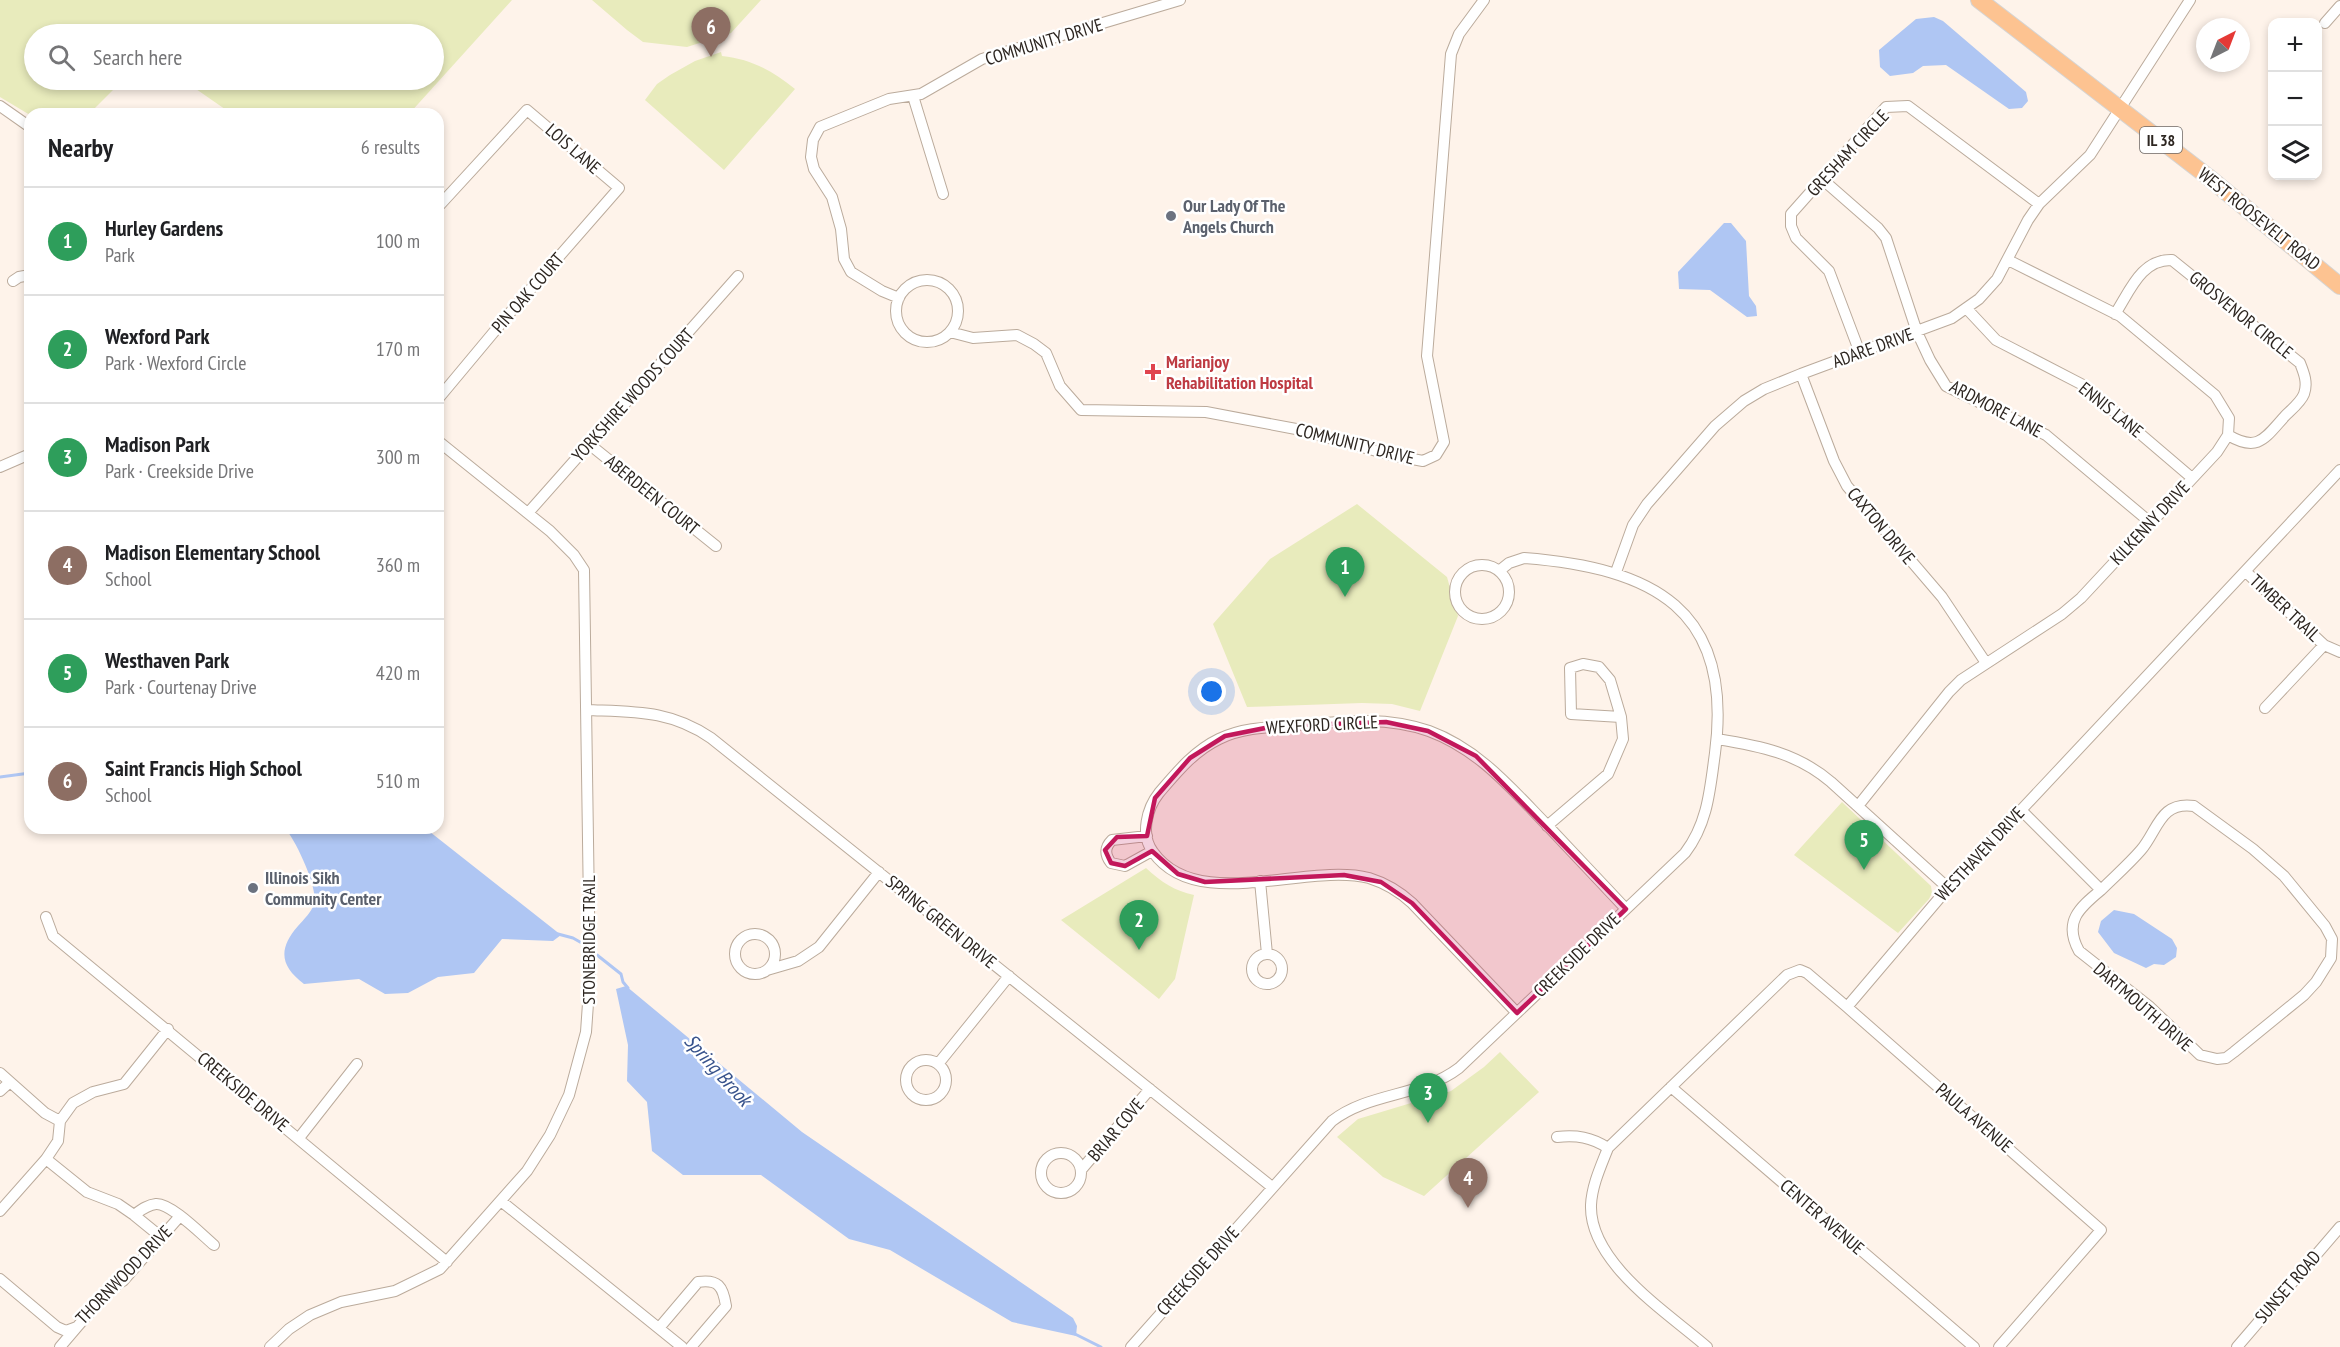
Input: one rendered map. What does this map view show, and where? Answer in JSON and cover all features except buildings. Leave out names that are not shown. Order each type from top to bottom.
[{"type":"main road","name":"WEST ROOSEVELT ROAD","points":[[1983,1],[2250,209],[2340,286]]},
{"type":"street","name":"COMMUNITY DRIVE","points":[[1180,0],[982,59],[921,94],[889,99],[820,128],[813,140],[811,157],[814,169],[832,197],[841,229],[844,258],[851,272],[882,291],[899,298],[897,317],[907,334],[924,341],[934,341],[950,332],[974,338],[1017,335],[1034,344],[1046,353],[1060,386],[1081,410],[1206,412],[1296,429],[1391,455],[1423,461],[1436,455],[1444,442],[1427,356],[1451,54],[1458,34],[1484,0]]},
{"type":"street","name":"ADARE DRIVE","points":[[1616,572],[1633,525],[1647,504],[1729,413],[1754,395],[1802,374],[1952,318],[1967,309],[1992,286],[2008,260],[2024,226],[2039,204],[2082,164],[2190,0]]},
{"type":"street","points":[[2325,23],[2340,6]]},
{"type":"street","points":[[913,96],[943,194]]},
{"type":"street","points":[[0,106],[24,123]]},
{"type":"street","name":"GRESHAM CIRCLE","points":[[1860,352],[1829,271],[1796,238],[1791,226],[1791,214],[1886,107],[1908,106],[2039,204]]},
{"type":"street","name":"LOIS LANE","points":[[444,200],[527,110],[619,188]]},
{"type":"street","name":"ARDMORE LANE","points":[[1822,179],[1886,238],[1917,332],[1946,386],[2046,435],[2151,523]]},
{"type":"street","name":"PIN OAK COURT","points":[[444,392],[619,188]]},
{"type":"street","points":[[2008,260],[2115,314],[2132,325],[2215,395],[2229,418],[2228,435]]},
{"type":"street","name":"GROSVENOR CIRCLE","points":[[2115,314],[2141,273],[2151,264],[2161,260],[2172,260],[2300,363],[2306,379],[2304,395],[2262,441],[2252,444],[2241,442],[2228,435]]},
{"type":"street","points":[[13,281],[24,276]]},
{"type":"street","name":"YORKSHIRE WOODS COURT","points":[[528,513],[738,276]]},
{"type":"street","points":[[899,298],[913,283],[934,280],[944,285],[957,301],[956,322],[950,332]]},
{"type":"street","name":"ENNIS LANE","points":[[1967,309],[1996,340],[2084,385],[2192,478]]},
{"type":"street","name":"CAXTON DRIVE","points":[[1802,374],[1834,461],[1847,486],[1942,597],[1986,663]]},
{"type":"street","name":"KILKENNY DRIVE","points":[[1858,806],[1949,692],[1961,680],[2072,606],[2217,452],[2228,435]]},
{"type":"street","name":"ABERDEEN COURT","points":[[589,444],[716,546]]},
{"type":"street","name":"STONEBRIDGE TRAIL","points":[[270,1347],[289,1329],[310,1315],[341,1302],[380,1295],[408,1286],[440,1269],[501,1202],[540,1153],[569,1095],[586,1032],[590,940],[584,570],[560,540],[444,446]]},
{"type":"street","points":[[0,466],[24,456]]},
{"type":"street","name":"WESTHAVEN DRIVE","points":[[1847,1007],[1948,888],[2340,470]]},
{"type":"street","name":"CREEKSIDE DRIVE","points":[[1131,1347],[1326,1127],[1341,1114],[1366,1102],[1443,1079],[1459,1068],[1685,853],[1699,832],[1708,804],[1717,739],[1716,677],[1708,652],[1688,618],[1660,593],[1616,572],[1524,558],[1509,563],[1498,571]]},
{"type":"street","points":[[1479,565],[1489,566],[1498,571],[1505,579],[1509,589],[1508,600],[1503,609],[1495,616],[1484,619],[1474,618],[1464,613],[1454,595],[1460,575],[1469,568],[1479,565]]},
{"type":"street","name":"TIMBER TRAIL","points":[[2246,572],[2324,645],[2340,652]]},
{"type":"street","name":"TIMBER TRAIL","points":[[2265,708],[2324,645]]},
{"type":"street","points":[[1547,826],[1608,774],[1623,738],[1621,717],[1610,680],[1599,667],[1583,664],[1570,668],[1571,714],[1621,717]]},
{"type":"street","name":"SPRING GREEN DRIVE","points":[[587,710],[660,714],[699,729],[1272,1187]]},
{"type":"street","name":"WEXFORD CIRCLE","points":[[1517,1013],[1412,903],[1393,888],[1368,878],[1344,874],[1231,883],[1191,879],[1178,874],[1162,863],[1152,851],[1147,836],[1146,822],[1155,798],[1190,758],[1217,740],[1245,730],[1361,720],[1412,726],[1455,742],[1490,767],[1626,909]]},
{"type":"street","points":[[1717,739],[1773,749],[1798,759],[1822,774],[1948,888]]},
{"type":"street","name":"DARTMOUTH DRIVE","points":[[2184,805],[2194,806],[2257,853],[2296,890],[2325,926],[2332,939],[2331,958],[2316,982],[2304,995],[2226,1058],[2208,1058],[2192,1050],[2150,1007],[2079,951],[2074,943],[2072,923],[2083,906],[2101,890],[2140,851],[2158,821],[2166,813],[2184,805]]},
{"type":"street","points":[[2021,810],[2101,890]]},
{"type":"street","points":[[1147,836],[1112,840],[1105,850],[1106,857],[1111,863],[1125,866],[1152,851]]},
{"type":"street","points":[[767,970],[798,961],[819,947],[879,872]]},
{"type":"street","points":[[1260,881],[1267,954]]},
{"type":"street","name":"CREEKSIDE DRIVE","points":[[46,917],[53,936],[447,1262]]},
{"type":"street","points":[[1707,1347],[1621,1273],[1603,1249],[1591,1207],[1595,1179],[1608,1148],[1791,972],[1805,971],[1847,1007]]},
{"type":"street","points":[[938,1064],[1008,976]]},
{"type":"street","name":"PAULA AVENUE","points":[[1847,1007],[2101,1230],[1999,1347]]},
{"type":"street","points":[[0,1211],[46,1159],[58,1141],[60,1121],[74,1103],[93,1092],[124,1084],[168,1029]]},
{"type":"street","points":[[299,1138],[357,1064]]},
{"type":"street","points":[[0,1073],[45,1113],[60,1121]]},
{"type":"street","points":[[0,1090],[10,1082]]},
{"type":"street","name":"CENTER AVENUE","points":[[1671,1087],[1974,1347]]},
{"type":"street","name":"BRIAR COVE","points":[[1081,1170],[1150,1089]]},
{"type":"street","points":[[1557,1137],[1575,1136],[1593,1139],[1608,1148]]},
{"type":"street","points":[[46,1159],[87,1192],[118,1204],[161,1237]]},
{"type":"street","points":[[501,1202],[682,1347]]},
{"type":"street","points":[[134,1215],[146,1206],[158,1204],[170,1208],[214,1245]]},
{"type":"street","name":"THORNWOOD DRIVE","points":[[61,1329],[77,1327],[110,1289],[123,1281],[180,1216]]},
{"type":"street","name":"SUNSET ROAD","points":[[2237,1347],[2340,1227]]},
{"type":"street","points":[[0,1279],[61,1329],[61,1346]]},
{"type":"street","points":[[659,1328],[698,1282],[708,1281],[719,1285],[724,1294],[726,1306],[691,1347]]},
{"type":"street","points":[[61,1346],[77,1327]]},
{"type":"highlighted area","points":[[1386,722],[1428,731],[1476,756],[1626,909],[1517,1013],[1412,903],[1381,882],[1344,875],[1205,882],[1178,874],[1152,851],[1125,866],[1111,863],[1105,850],[1117,837],[1147,836],[1155,798],[1190,758],[1225,736],[1275,726]]},
{"type":"green space","points":[[0,0],[512,0],[444,75],[444,24],[24,24],[24,90],[113,90],[95,108],[24,108],[24,111],[0,97]]},
{"type":"green space","points":[[592,0],[761,0],[731,33],[687,47],[643,42]]},
{"type":"green space","points":[[721,52],[722,56],[743,60],[761,67],[795,89],[724,170],[645,100],[657,84],[670,75],[695,61]]},
{"type":"green space","points":[[197,90],[431,90],[414,108],[223,108]]},
{"type":"green space","points":[[1357,504],[1447,577],[1458,616],[1420,711],[1392,704],[1362,703],[1247,707],[1213,624],[1270,559]]},
{"type":"green space","points":[[1842,802],[1931,886],[1932,893],[1929,899],[1898,933],[1794,855]]},
{"type":"green space","points":[[1146,868],[1168,885],[1194,895],[1175,979],[1159,999],[1061,920]]},
{"type":"green space","points":[[1500,1052],[1539,1092],[1424,1196],[1383,1177],[1337,1137],[1358,1119],[1451,1091]]},
{"type":"water","points":[[1934,17],[1943,21],[2026,92],[2028,101],[2022,108],[2009,109],[1946,65],[1923,66],[1913,73],[1890,76],[1880,67],[1879,50],[1916,19]]},
{"type":"water","points":[[1724,223],[1731,223],[1746,241],[1749,296],[1756,306],[1757,316],[1747,317],[1710,290],[1679,289],[1678,272]]},
{"type":"water","points":[[289,834],[433,834],[561,935],[553,941],[502,939],[474,973],[438,977],[408,993],[385,994],[359,979],[304,984],[290,971],[284,957],[287,942],[311,910],[315,897],[310,876]]},
{"type":"water","points":[[2114,910],[2134,914],[2172,939],[2177,948],[2176,957],[2164,965],[2154,964],[2146,968],[2114,953],[2098,932],[2101,921]]},
{"type":"water","points":[[626,986],[802,1132],[1073,1318],[1077,1326],[1076,1336],[1012,1322],[890,1250],[849,1239],[761,1175],[683,1175],[652,1151],[647,1102],[627,1081],[628,1045],[616,989]]},
{"type":"waterway","name":"Spring Brook","points":[[0,777],[24,774]]},
{"type":"waterway","name":"Spring Brook","points":[[558,934],[573,938],[587,946]]},
{"type":"waterway","name":"Spring Brook","points":[[592,951],[621,974],[628,988]]},
{"type":"waterway","name":"Spring Brook","points":[[1073,1333],[1101,1347]]},
{"type":"place","name":"Saint Francis High School","points":[[711,57]]},
{"type":"place","name":"Our Lady Of The Angels Church","points":[[1171,216]]},
{"type":"place","name":"Marianjoy Rehabilitation Hospital","points":[[1153,372]]},
{"type":"place","name":"Hurley Gardens","points":[[1345,597]]},
{"type":"place","name":"Westhaven Park","points":[[1864,870]]},
{"type":"place","name":"Illinois Sikh Community Center","points":[[253,888]]},
{"type":"place","name":"Wexford Park","points":[[1139,950]]},
{"type":"place","name":"Madison Park","points":[[1428,1123]]},
{"type":"place","name":"Madison Elementary School","points":[[1468,1208]]}]
